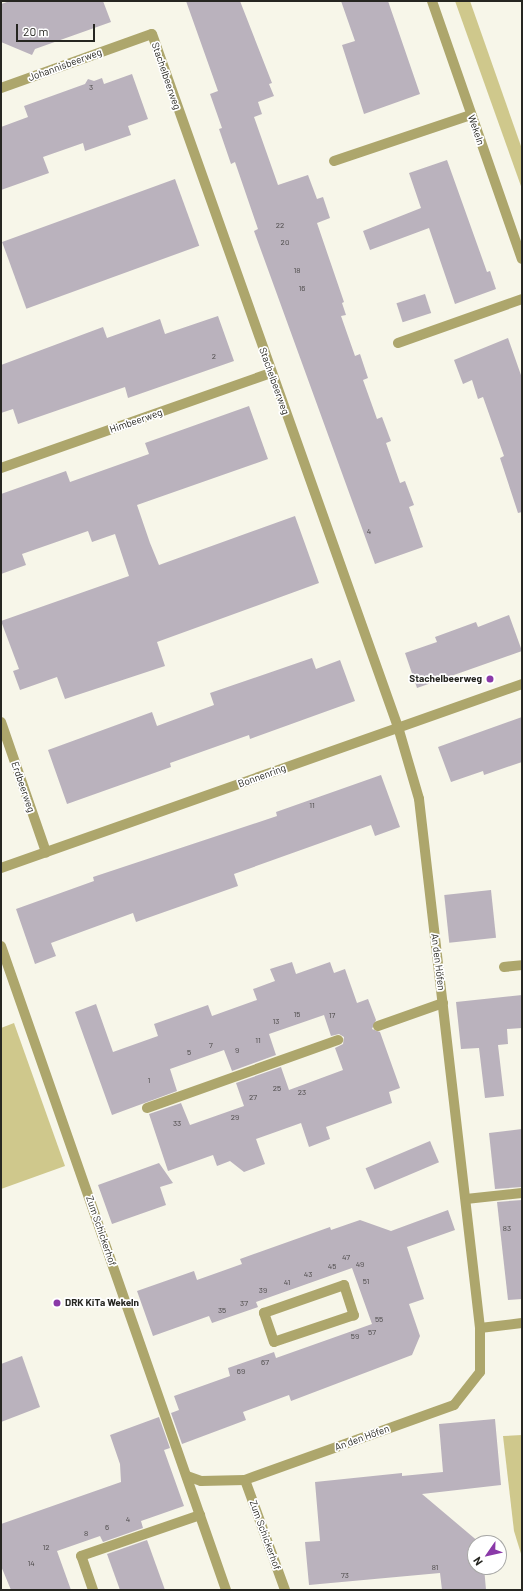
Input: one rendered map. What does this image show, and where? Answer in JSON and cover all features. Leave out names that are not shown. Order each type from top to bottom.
[{"type":"street","name":"Wekeln","points":[[432,1],[522,259]]},
{"type":"street","name":"Johannisbeerweg","points":[[1,88],[152,34]]},
{"type":"street","name":"Stachelbeerweg","points":[[152,34],[271,373],[398,727]]},
{"type":"street","points":[[334,161],[471,115]]},
{"type":"street","points":[[398,343],[522,299]]},
{"type":"street","name":"Himbeerweg","points":[[1,468],[271,373]]},
{"type":"street","name":"Bonnenring","points":[[1,868],[522,684]]},
{"type":"street","name":"Erdbeerweg","points":[[1,722],[46,852]]},
{"type":"street","name":"An den Höfen","points":[[186,1476],[201,1481],[245,1480],[454,1405],[480,1372],[480,1328],[444,1003],[419,799],[398,727]]},
{"type":"street","name":"Zum Schickerhof","points":[[1,946],[226,1590]]},
{"type":"street","points":[[504,967],[522,965]]},
{"type":"street","points":[[378,1026],[444,1003]]},
{"type":"street","points":[[147,1108],[338,1040]]},
{"type":"street","points":[[466,1199],[522,1193]]},
{"type":"street","points":[[344,1285],[354,1315],[274,1342],[269,1328],[264,1313],[344,1285]]},
{"type":"street","points":[[480,1328],[522,1324]]},
{"type":"street","name":"Zum Schickerhof","points":[[245,1480],[285,1590]]},
{"type":"street","points":[[93,1590],[81,1556],[200,1515]]},
{"type":"shaded area","points":[[455,1],[470,1],[522,149],[522,189]]},
{"type":"shaded area","points":[[14,1023],[65,1166],[1,1189],[1,1028]]},
{"type":"shaded area","points":[[522,1435],[522,1557],[514,1531],[503,1436]]},
{"type":"building","points":[[10,1],[103,1],[111,22],[35,49],[32,55],[1,42],[1,4]]},
{"type":"building","points":[[186,1],[240,1],[272,83],[269,84],[274,96],[258,102],[262,114],[254,117],[278,185],[308,175],[317,199],[323,197],[330,218],[317,223],[344,302],[342,303],[346,315],[341,316],[355,356],[360,354],[368,378],[363,380],[377,419],[382,417],[391,441],[386,443],[400,483],[405,481],[414,505],[409,507],[423,547],[375,564],[254,231],[258,229],[235,162],[231,164],[219,129],[222,128],[210,94],[218,91]]},
{"type":"building","points":[[341,1],[388,1],[420,94],[364,114],[342,45],[355,41]]},
{"type":"building","points":[[132,74],[148,119],[128,126],[131,135],[85,151],[83,143],[43,157],[49,173],[1,190],[1,127],[28,117],[24,106],[85,84],[88,79],[94,81],[102,78],[104,84]]},
{"type":"building","points":[[447,160],[487,272],[490,271],[496,289],[455,304],[429,228],[370,250],[363,231],[421,208],[409,173]]},
{"type":"building","points":[[175,179],[199,246],[26,309],[2,242]]},
{"type":"building","points":[[425,294],[431,313],[403,322],[396,303]]},
{"type":"building","points":[[218,316],[234,361],[128,398],[125,387],[18,424],[13,409],[1,413],[1,365],[103,327],[107,338],[160,319],[165,334]]},
{"type":"building","points":[[508,338],[522,378],[522,512],[518,513],[500,458],[504,456],[483,397],[478,399],[472,380],[463,384],[454,360]]},
{"type":"building","points":[[249,406],[268,459],[137,505],[150,543],[159,565],[295,516],[319,583],[157,642],[165,666],[65,699],[57,677],[20,690],[13,671],[19,669],[1,621],[129,576],[115,534],[92,542],[88,531],[22,554],[26,565],[1,574],[1,494],[66,471],[70,482],[149,454],[145,443]]},
{"type":"building","points":[[509,615],[522,651],[417,688],[405,653],[437,642],[435,637],[476,622],[478,627]]},
{"type":"building","points":[[312,658],[316,669],[340,660],[355,701],[250,739],[249,735],[170,763],[171,767],[67,804],[48,750],[152,712],[157,726],[214,705],[210,693]]},
{"type":"building","points":[[522,717],[522,762],[484,775],[483,771],[451,782],[438,747]]},
{"type":"building","points":[[381,775],[400,827],[375,836],[371,825],[234,874],[238,886],[136,922],[133,913],[51,943],[56,956],[35,964],[16,909],[94,881],[93,877],[277,816],[276,812]]},
{"type":"building","points":[[491,890],[496,938],[449,943],[444,895]]},
{"type":"building","points":[[292,962],[296,974],[330,962],[334,973],[345,969],[357,1003],[368,999],[376,1020],[372,1029],[380,1032],[400,1088],[389,1092],[392,1103],[326,1127],[330,1139],[309,1147],[301,1123],[256,1139],[265,1164],[244,1172],[230,1161],[217,1166],[213,1155],[168,1171],[149,1114],[181,1103],[190,1125],[244,1106],[236,1083],[281,1067],[289,1090],[343,1070],[335,1048],[343,1044],[344,1037],[339,1034],[331,1036],[324,1015],[269,1034],[276,1055],[232,1071],[224,1050],[170,1069],[177,1091],[112,1115],[75,1012],[96,1004],[113,1052],[158,1036],[154,1024],[208,1005],[212,1016],[257,1000],[253,989],[275,981],[270,969]]},
{"type":"building","points":[[522,995],[522,1028],[507,1029],[508,1044],[498,1045],[504,1096],[485,1098],[479,1048],[461,1049],[456,1002]]},
{"type":"building","points":[[522,1129],[522,1187],[495,1189],[489,1133]]},
{"type":"building","points":[[430,1141],[439,1162],[375,1190],[366,1168]]},
{"type":"building","points":[[159,1163],[173,1183],[160,1187],[166,1205],[112,1224],[98,1185]]},
{"type":"building","points":[[522,1200],[522,1299],[508,1300],[497,1202]]},
{"type":"building","points":[[448,1210],[455,1230],[407,1247],[424,1299],[409,1304],[420,1336],[412,1355],[291,1401],[289,1395],[243,1412],[246,1420],[182,1444],[171,1413],[179,1410],[174,1396],[230,1376],[228,1368],[274,1352],[276,1358],[372,1324],[352,1268],[256,1302],[258,1307],[212,1323],[209,1316],[153,1336],[137,1291],[194,1271],[197,1280],[242,1264],[240,1259],[330,1227],[331,1230],[360,1220],[391,1231]]},
{"type":"building","points":[[22,1356],[40,1407],[1,1422],[1,1364]]},
{"type":"building","points":[[159,1417],[170,1448],[164,1450],[184,1506],[141,1521],[143,1528],[103,1542],[100,1536],[57,1551],[71,1590],[11,1590],[1,1566],[1,1524],[121,1482],[120,1464],[110,1435]]},
{"type":"building","points":[[495,1419],[501,1485],[422,1494],[471,1535],[467,1535],[467,1575],[485,1575],[486,1590],[442,1590],[440,1573],[309,1585],[305,1542],[320,1541],[315,1482],[402,1473],[402,1476],[443,1472],[439,1424]]},
{"type":"building","points":[[147,1540],[165,1590],[120,1590],[107,1554]]},
{"type":"place","name":"Stachelbeerweg","points":[[490,679]]},
{"type":"place","name":"DRK KiTa Wekeln","points":[[57,1303]]}]
